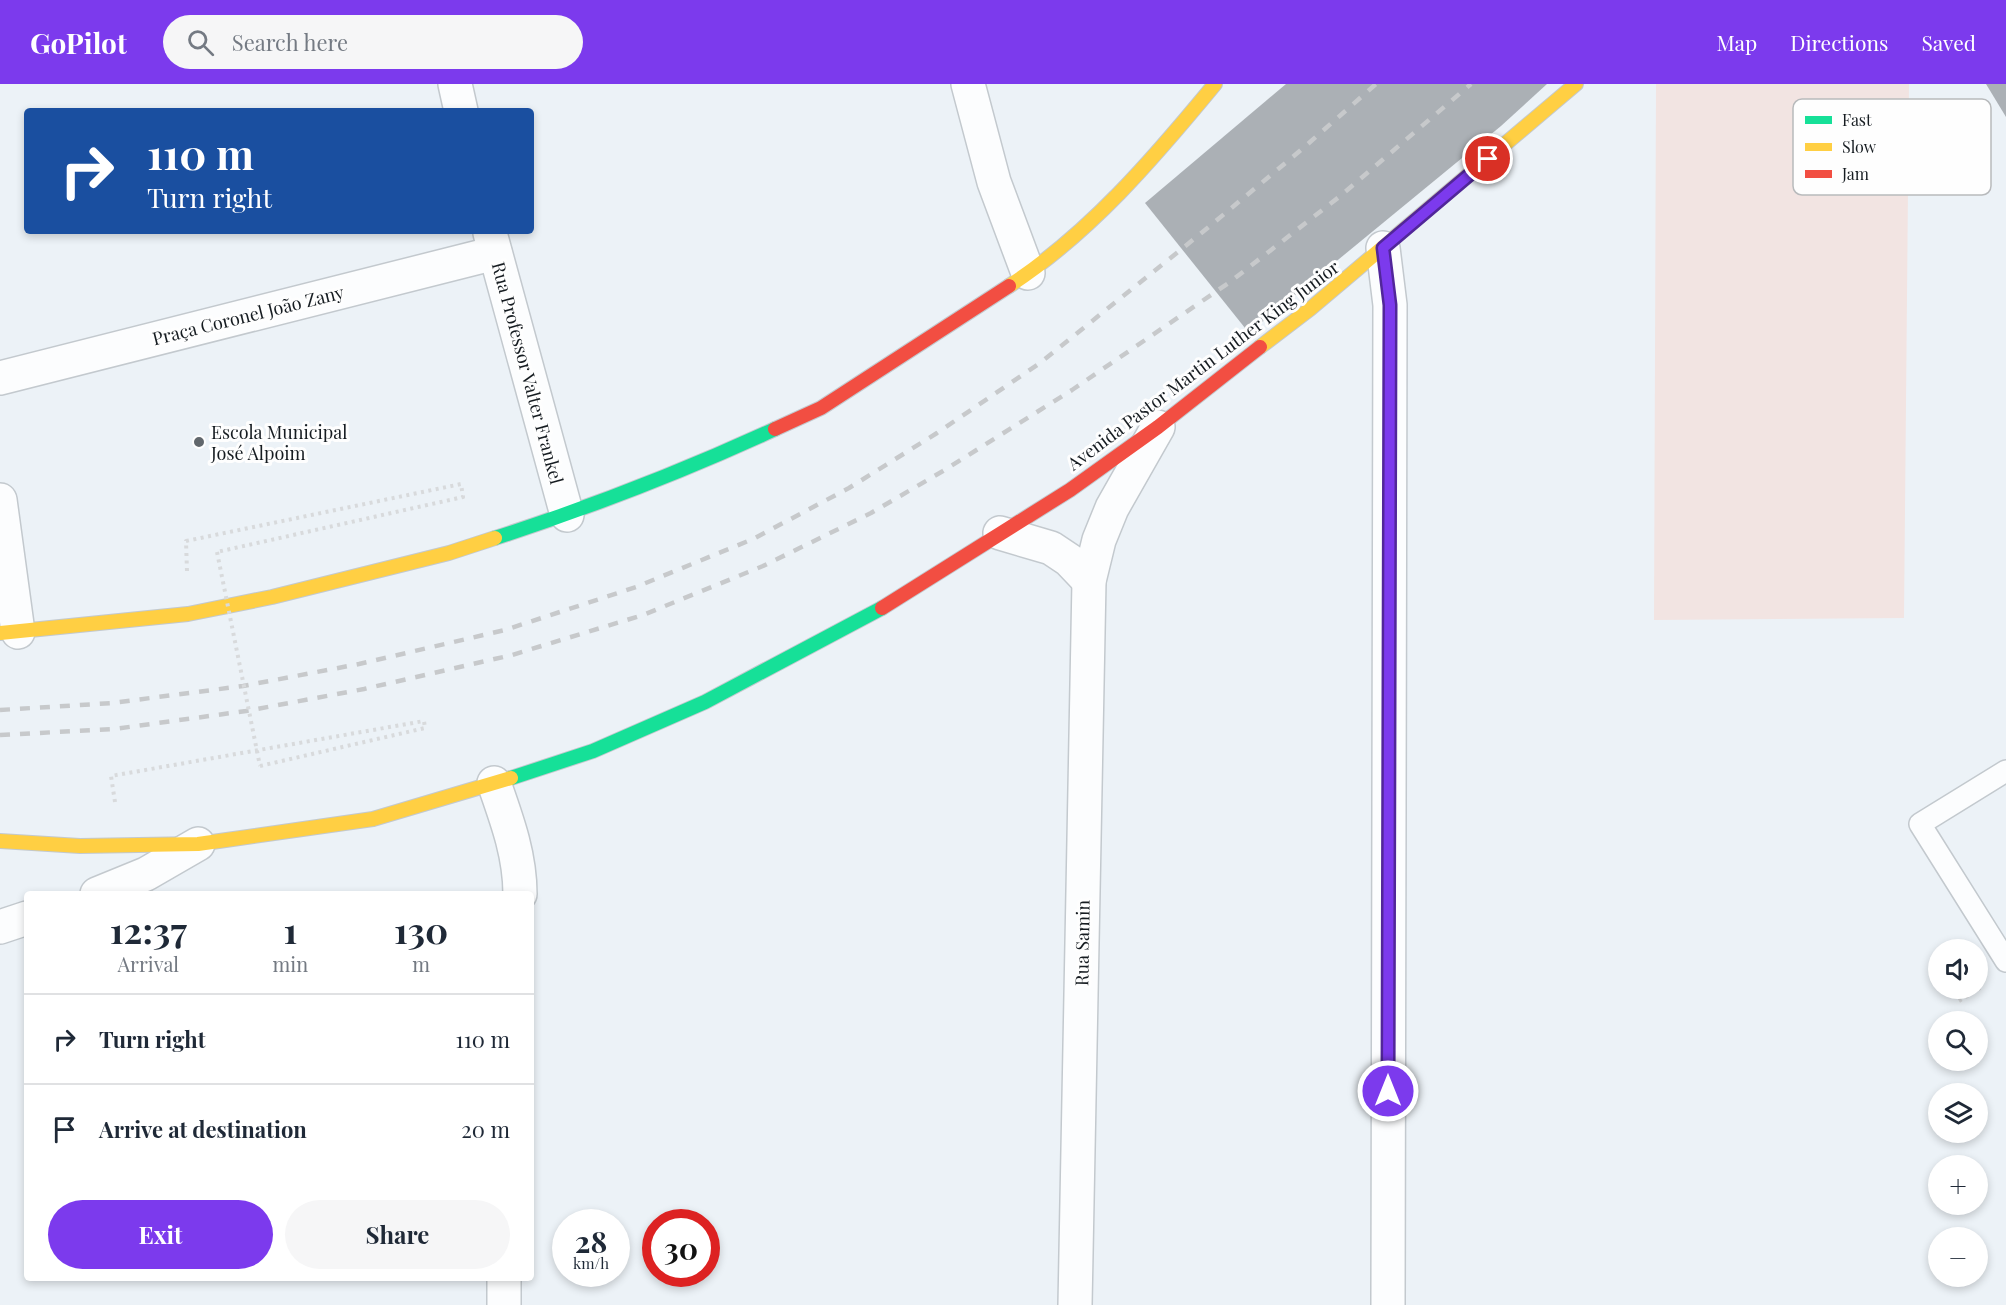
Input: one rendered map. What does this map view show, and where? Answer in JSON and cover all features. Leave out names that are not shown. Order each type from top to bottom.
[{"type":"main road","points":[[9,633],[188,614],[272,597],[449,553],[567,515],[704,462],[822,408],[1028,273],[1098,214],[1152,160],[1215,84]]},
{"type":"main road","name":"Avenida Pastor Martin Luther King Junior","points":[[0,841],[80,846],[198,844],[373,819],[593,751],[705,702],[872,614],[1070,490],[1158,428],[1310,309],[1576,84]]},
{"type":"street","points":[[455,84],[460,108]]},
{"type":"street","points":[[968,84],[994,182],[1028,273]]},
{"type":"street","name":"Praça Coronel João Zany","points":[[0,378],[493,242]]},
{"type":"street","name":"Rua Professor Valter Frankel","points":[[493,242],[567,515]]},
{"type":"street","points":[[1383,248],[1390,305],[1388,1305]]},
{"type":"street","name":"Rua Samin","points":[[1075,1305],[1089,581],[1099,540],[1112,508],[1158,428]]},
{"type":"street","points":[[0,500],[9,633]]},
{"type":"street","points":[[1000,533],[1051,548],[1069,560],[1089,581]]},
{"type":"street","points":[[494,783],[516,849],[520,891]]},
{"type":"street","points":[[104,891],[147,874],[198,844]]},
{"type":"street","points":[[0,927],[24,919]]},
{"type":"street","points":[[504,1281],[504,1305]]},
{"type":"lane","points":[[2006,771],[1920,824],[2006,961]]},
{"type":"path","points":[[122,845],[111,776],[424,721],[425,728],[260,766],[217,552],[463,496],[461,484],[186,541],[188,614]]},
{"type":"shaded area","points":[[1656,84],[1909,84],[1909,99],[1793,99],[1793,195],[1908,195],[1904,618],[1654,620]]},
{"type":"building","points":[[1286,84],[1547,84],[1501,126],[1249,333],[1145,203]]},
{"type":"building","points":[[1986,84],[2006,84],[2006,117]]},
{"type":"railway","points":[[0,710],[112,703],[243,686],[359,664],[505,630],[636,587],[753,539],[849,488],[937,433],[1040,363],[1199,235],[1376,84]]},
{"type":"railway","points":[[0,735],[114,729],[246,711],[364,689],[512,655],[643,615],[763,566],[871,513],[1072,390],[1230,282],[1339,197],[1471,84]]},
{"type":"traffic: fast","points":[[495,538],[637,488],[775,429]]},
{"type":"traffic: fast","points":[[511,778],[593,751],[705,702],[882,608]]},
{"type":"traffic: slow","points":[[1009,286],[1067,242],[1120,193],[1215,84]]},
{"type":"traffic: slow","points":[[1260,347],[1310,309],[1576,84]]},
{"type":"traffic: slow","points":[[0,633],[188,614],[272,597],[449,553],[495,538]]},
{"type":"traffic: slow","points":[[0,841],[80,846],[198,844],[373,819],[511,778]]},
{"type":"traffic: jam","points":[[775,429],[821,408],[1009,286]]},
{"type":"traffic: jam","points":[[882,608],[1070,490],[1158,427],[1260,347]]},
{"type":"place","name":"Escola Municipal José Alpoim","points":[[199,442]]},
{"type":"route","points":[[1388,1091],[1390,305],[1383,248],[1488,159]]}]
